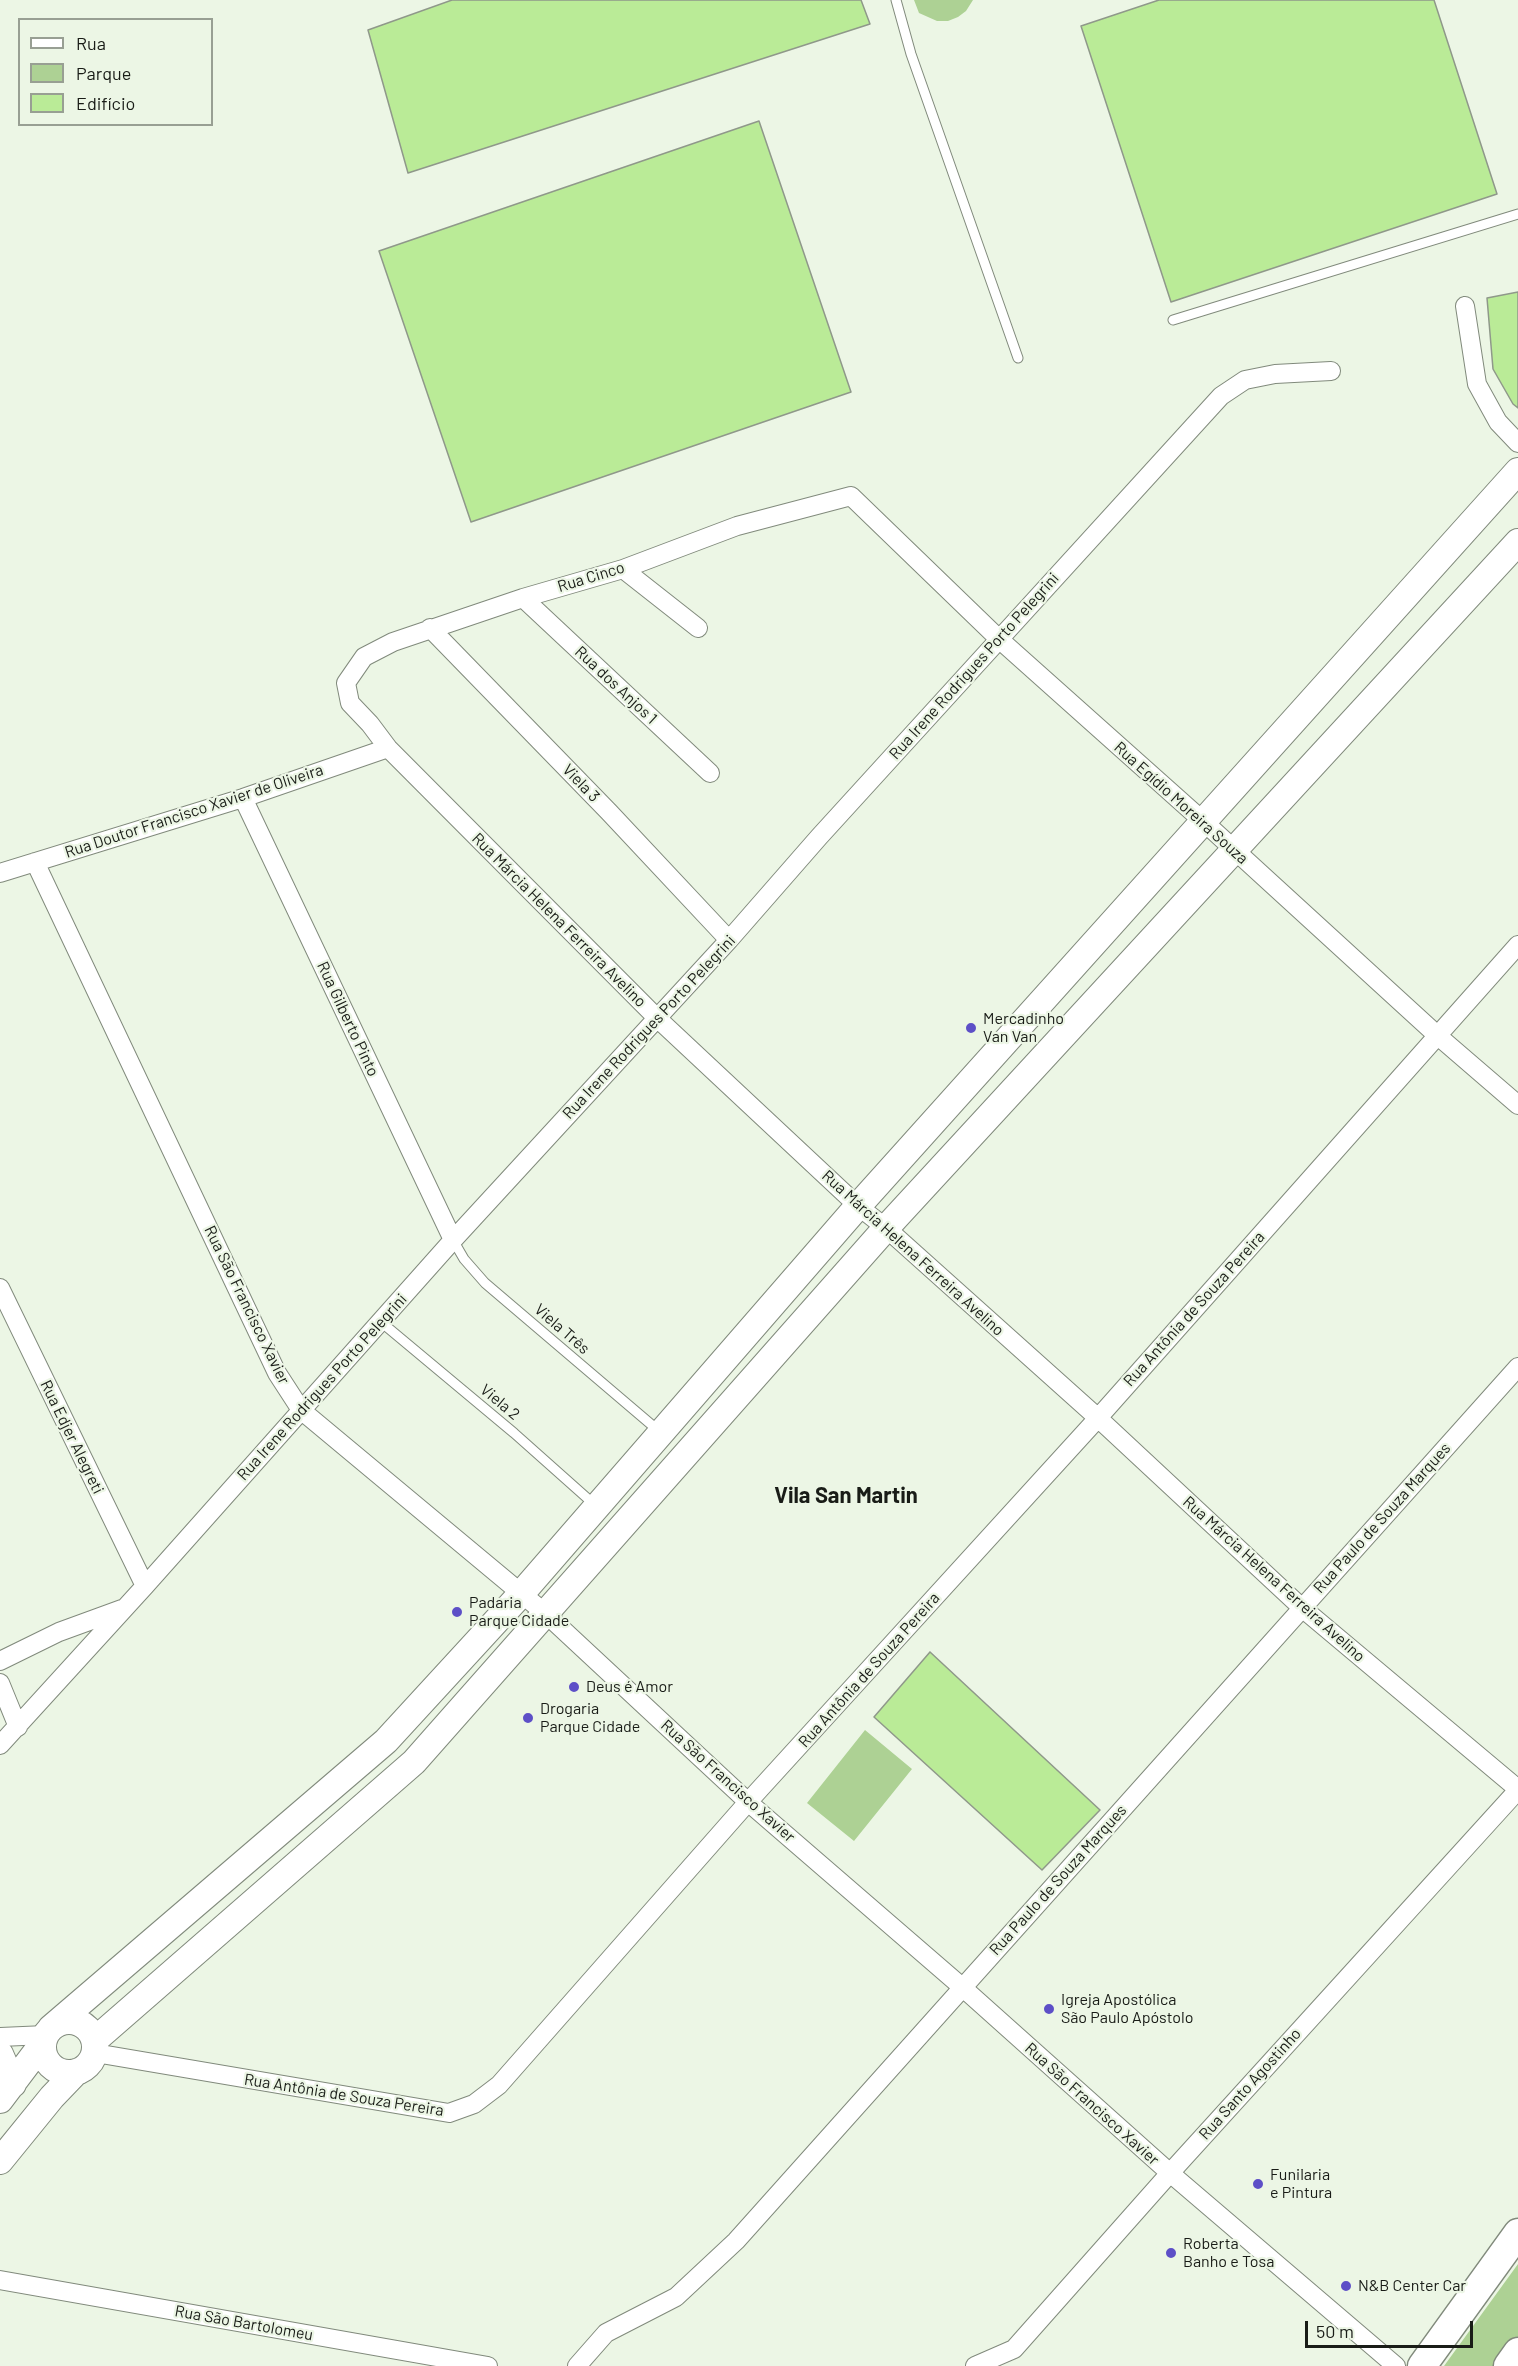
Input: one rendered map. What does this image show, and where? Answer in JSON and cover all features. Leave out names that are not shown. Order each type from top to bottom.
[{"type":"main road","points":[[6,2092],[46,2035],[386,1741],[522,1594],[858,1206],[1518,471]]},
{"type":"main road","points":[[95,2046],[414,1762],[886,1228],[1518,542]]},
{"type":"main road","points":[[0,2161],[52,2097],[76,2072],[91,2062],[95,2046],[91,2031],[76,2021],[67,2020],[46,2035]]},
{"type":"main road","points":[[46,2035],[46,2060],[52,2067],[67,2073],[76,2072]]},
{"type":"main road","points":[[0,2054],[6,2092]]},
{"type":"main road","points":[[1422,2366],[1518,2233]]},
{"type":"main road","points":[[1508,2366],[1518,2352]]},
{"type":"street","points":[[1465,306],[1477,384],[1498,422],[1518,443]]},
{"type":"street","name":"Rua Irene Rodrigues Porto Pelegrini","points":[[0,1745],[453,1240],[729,940],[819,837],[1221,396],[1245,380],[1275,374],[1331,371]]},
{"type":"street","name":"Rua Egídio Moreira Souza","points":[[851,496],[999,639],[1438,1036],[1518,1105]]},
{"type":"street","name":"Rua Cinco","points":[[346,683],[364,657],[393,642],[430,628],[523,597],[623,568],[737,526],[851,496]]},
{"type":"street","points":[[623,568],[698,628]]},
{"type":"street","name":"Rua dos Anjos 1","points":[[523,597],[710,773]]},
{"type":"street","name":"Viela 3","points":[[430,628],[609,812],[729,940]]},
{"type":"street","name":"Rua Márcia Helena Ferreira Avelino","points":[[346,683],[350,703],[388,748],[657,1018],[858,1206],[886,1228],[1098,1418],[1301,1607],[1518,1790]]},
{"type":"street","name":"Rua Doutor Francisco Xavier de Oliveira","points":[[0,873],[243,798],[388,748]]},
{"type":"street","name":"Rua Gilberto Pinto","points":[[243,798],[453,1240]]},
{"type":"street","name":"Rua São Francisco Xavier","points":[[35,862],[277,1373],[301,1410],[546,1614],[748,1802],[962,1987],[1170,2173],[1396,2366]]},
{"type":"street","name":"Rua Antônia de Souza Pereira","points":[[95,2046],[449,2113],[474,2104],[499,2085],[748,1802],[1098,1418],[1518,945]]},
{"type":"street","name":"Rua Edjer Alegreti","points":[[0,1288],[145,1586]]},
{"type":"street","name":"Rua Paulo de Souza Marques","points":[[577,2366],[606,2333],[676,2297],[736,2241],[1518,1367]]},
{"type":"street","points":[[0,1661],[59,1632],[124,1608]]},
{"type":"street","points":[[0,1683],[18,1727]]},
{"type":"street","name":"Rua Santo Agostinho","points":[[975,2366],[1014,2349],[1170,2173],[1518,1790]]},
{"type":"street","points":[[0,2037],[46,2035]]},
{"type":"street","name":"Rua São Bartolomeu","points":[[0,2280],[488,2366]]},
{"type":"lane","points":[[896,0],[911,54],[1018,358]]},
{"type":"lane","points":[[1173,320],[1518,214]]},
{"type":"lane","name":"Viela Três","points":[[453,1240],[464,1259],[485,1283],[662,1434]]},
{"type":"lane","name":"Viela 2","points":[[381,1322],[598,1507]]},
{"type":"green space","points":[[914,0],[973,0],[966,11],[958,17],[948,21],[937,21],[919,13]]},
{"type":"green space","points":[[865,1730],[912,1769],[854,1841],[807,1803]]},
{"type":"green space","points":[[1518,2264],[1518,2342],[1501,2366],[1444,2366]]},
{"type":"building","points":[[452,0],[861,0],[870,24],[408,173],[368,30]]},
{"type":"building","points":[[1159,0],[1434,0],[1497,194],[1171,302],[1081,26]]},
{"type":"building","points":[[759,121],[851,392],[471,522],[379,251]]},
{"type":"building","points":[[1518,292],[1518,408],[1513,404],[1493,369],[1487,298]]},
{"type":"building","points":[[930,1652],[1100,1810],[1042,1870],[874,1717]]},
{"type":"place","name":"Mercadinho Van Van","points":[[971,1028]]},
{"type":"place","name":"Padaria Parque Cidade","points":[[457,1612]]},
{"type":"place","name":"Deus é Amor","points":[[574,1687]]},
{"type":"place","name":"Drogaria Parque Cidade","points":[[528,1718]]},
{"type":"place","name":"Igreja Apostólica São Paulo Apóstolo","points":[[1049,2009]]},
{"type":"place","name":"Funilaria e Pintura","points":[[1258,2184]]},
{"type":"place","name":"Roberta Banho e Tosa","points":[[1171,2253]]},
{"type":"place","name":"N&B Center Car","points":[[1346,2286]]},
{"type":"district","name":"Vila San Martin","points":[[846,1496]]}]
